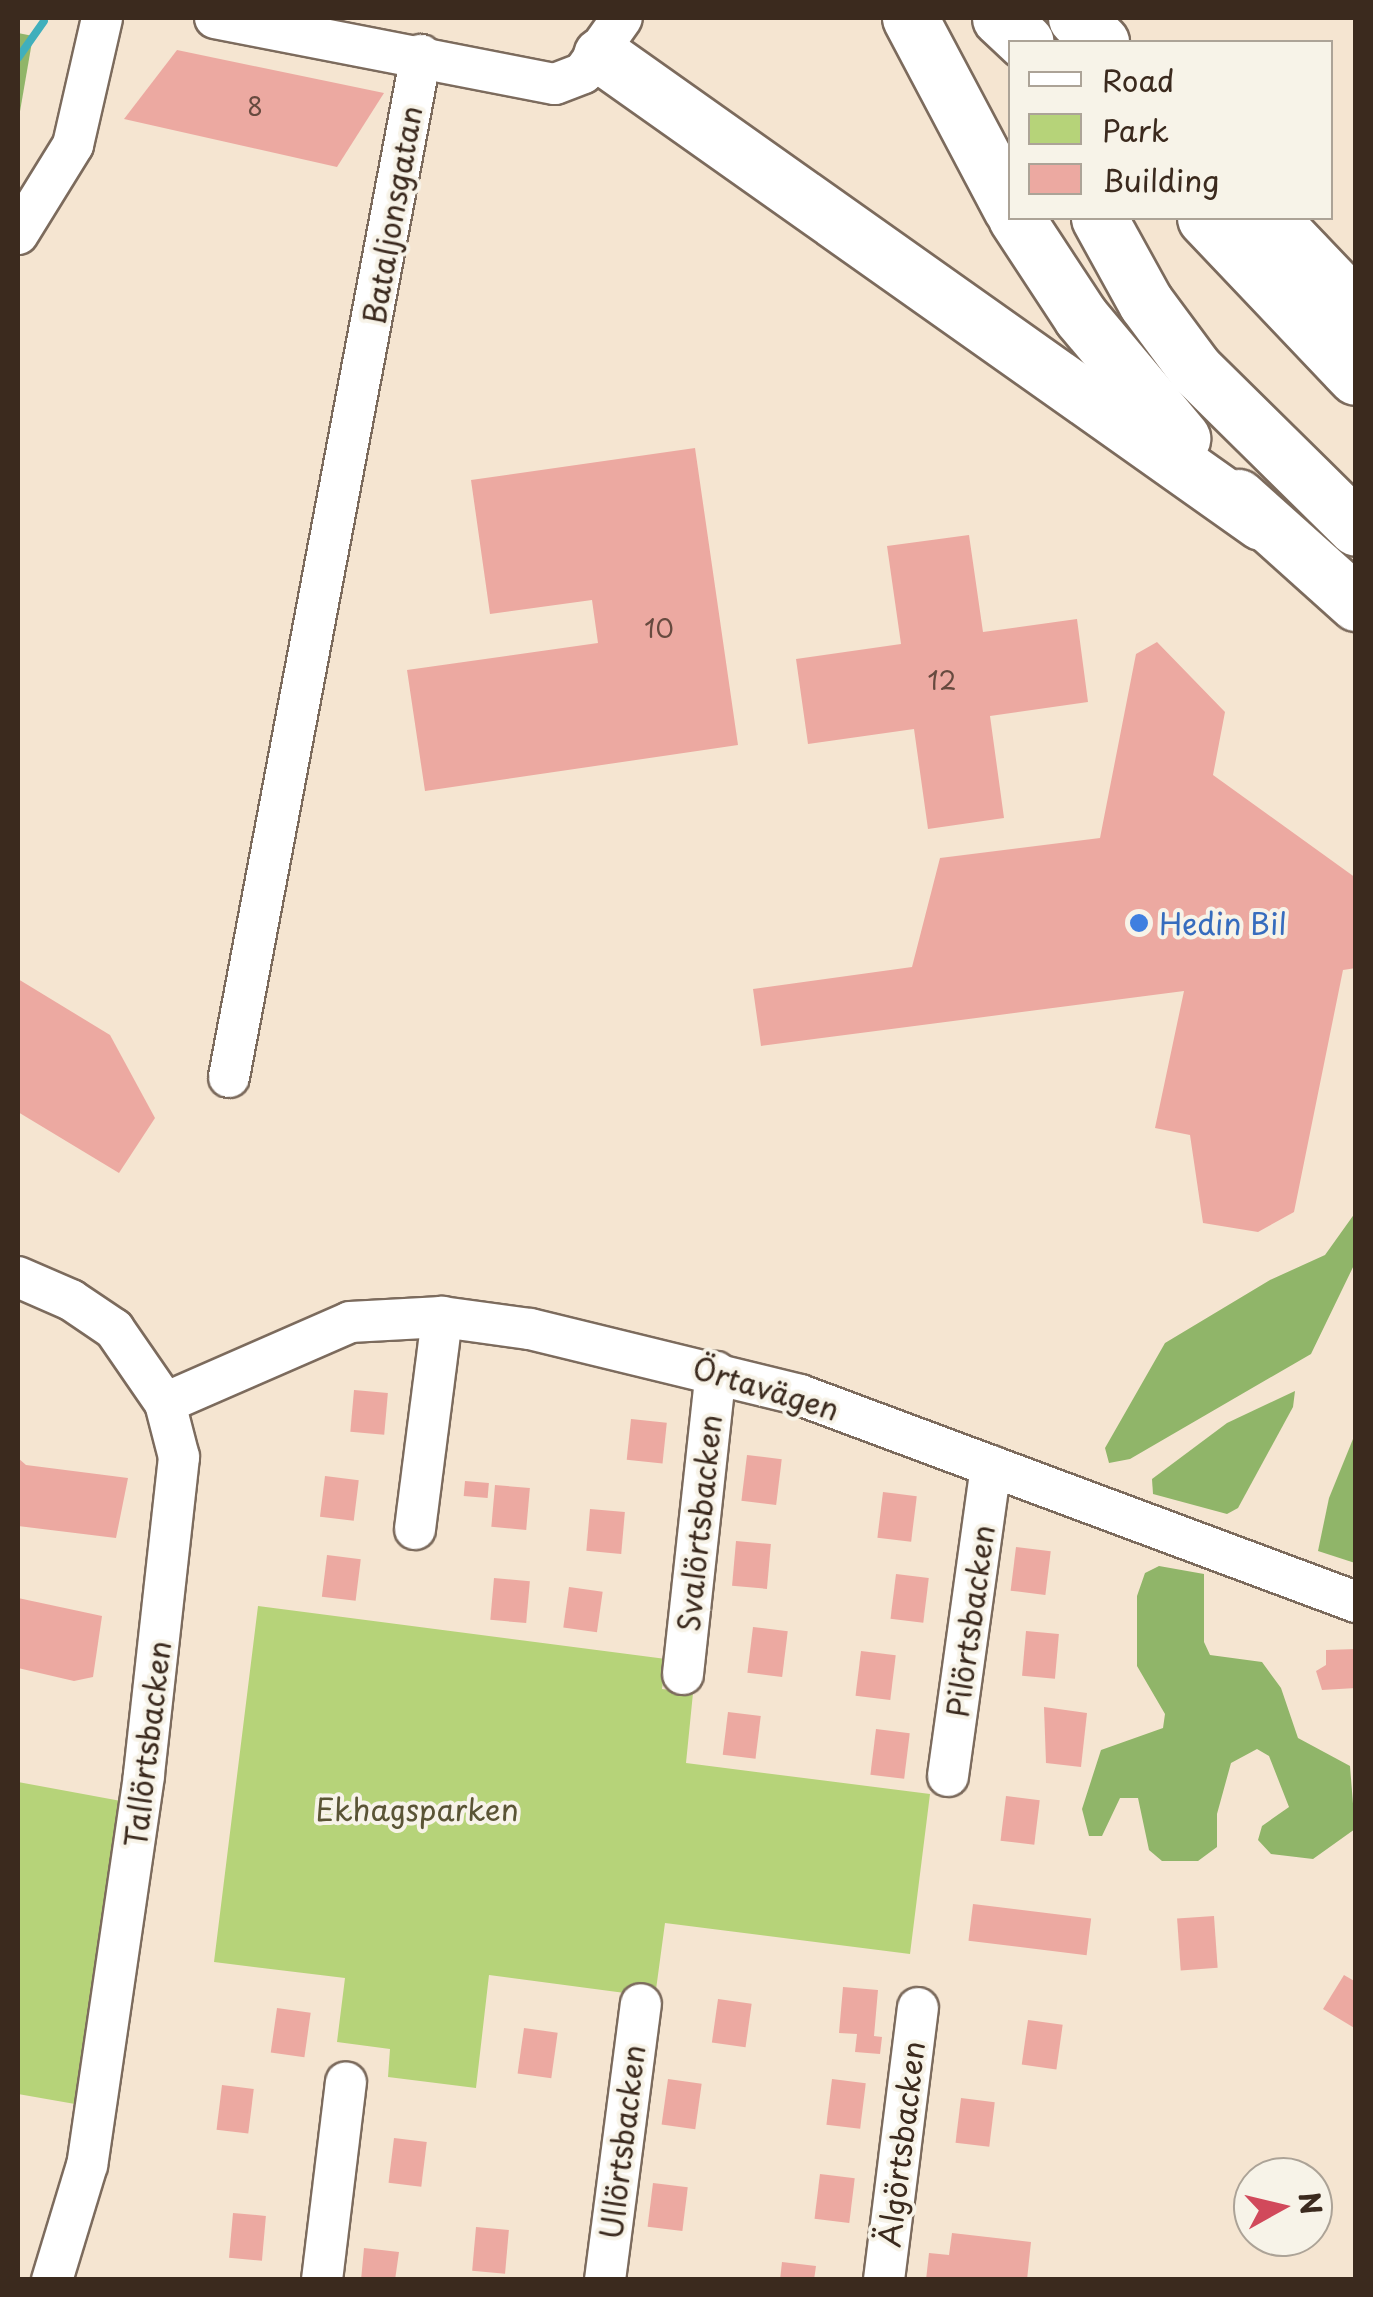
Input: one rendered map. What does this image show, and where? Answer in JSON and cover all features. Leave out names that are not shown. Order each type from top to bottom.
[{"type":"highway","points":[[910,18],[1008,204]]},
{"type":"highway","points":[[1000,18],[1024,40]]},
{"type":"highway","points":[[1076,18],[1099,40]]},
{"type":"highway","points":[[611,36],[1260,522],[1356,603]]},
{"type":"highway","points":[[1017,220],[1109,354],[1260,522]]},
{"type":"highway","points":[[1207,220],[1356,377]]},
{"type":"highway","points":[[1272,220],[1356,308]]},
{"type":"highway","points":[[1111,241],[1224,404],[1356,528]]},
{"type":"street","points":[[18,234],[73,145],[102,18]]},
{"type":"street","points":[[215,18],[555,84],[583,73],[611,36]]},
{"type":"street","name":"Bataljonsgatan","points":[[229,1078],[421,55]]},
{"type":"street","name":"Tallörtsbacken","points":[[18,1277],[71,1300],[114,1330],[165,1403],[179,1481],[144,1776],[87,2165],[52,2280]]},
{"type":"street","points":[[416,1529],[442,1317]]},
{"type":"street","name":"Örtavägen","points":[[165,1403],[350,1322],[442,1317],[615,1346],[800,1395],[1356,1602]]},
{"type":"street","name":"Svalörtsbacken","points":[[682,1674],[716,1372]]},
{"type":"street","name":"Pilörtsbacken","points":[[948,1776],[991,1466]]},
{"type":"street","name":"Ullörtsbacken","points":[[605,2280],[641,2004]]},
{"type":"street","name":"Älgörtsbacken","points":[[884,2280],[918,2008]]},
{"type":"street","points":[[322,2280],[346,2082]]},
{"type":"green space","points":[[18,33],[33,36],[18,123]]},
{"type":"green space","points":[[1355,1213],[1355,1263],[1311,1354],[1130,1459],[1109,1463],[1105,1448],[1165,1343],[1270,1280],[1325,1255]]},
{"type":"green space","points":[[1295,1391],[1293,1407],[1238,1508],[1227,1514],[1153,1494],[1152,1479],[1227,1423]]},
{"type":"green space","points":[[1355,1434],[1355,1563],[1318,1551],[1329,1498]]},
{"type":"green space","points":[[1159,1566],[1204,1574],[1204,1642],[1210,1655],[1262,1662],[1281,1688],[1298,1738],[1350,1766],[1355,1829],[1313,1859],[1271,1854],[1258,1840],[1262,1826],[1289,1807],[1269,1756],[1257,1749],[1231,1763],[1217,1814],[1217,1847],[1198,1861],[1162,1861],[1149,1850],[1138,1798],[1120,1798],[1102,1836],[1089,1836],[1082,1809],[1101,1750],[1163,1728],[1165,1714],[1137,1666],[1137,1596],[1145,1573]]},
{"type":"green space","name":"Ekhagsparken","points":[[258,1606],[666,1659],[662,1689],[693,1693],[686,1763],[930,1794],[910,1954],[665,1923],[655,1997],[489,1975],[476,2088],[388,2077],[390,2049],[337,2042],[345,1978],[214,1962]]},
{"type":"green space","points":[[18,1782],[121,1801],[75,2104],[18,2094]]},
{"type":"building","points":[[177,50],[384,93],[337,167],[124,119]]},
{"type":"building","points":[[695,448],[738,745],[425,791],[407,670],[598,643],[592,600],[490,614],[471,480]]},
{"type":"building","points":[[969,535],[983,632],[1077,619],[1088,702],[990,716],[1004,818],[928,829],[914,729],[808,744],[796,659],[901,644],[887,546]]},
{"type":"building","name":"Hedin Bil","points":[[1157,642],[1225,712],[1213,775],[1356,878],[1356,968],[1343,970],[1294,1212],[1258,1232],[1203,1223],[1190,1135],[1155,1128],[1184,991],[761,1046],[753,989],[912,967],[940,858],[1100,838],[1136,654]]},
{"type":"building","points":[[18,979],[110,1035],[155,1118],[119,1173],[18,1112]]},
{"type":"building","points":[[354,1390],[388,1393],[384,1435],[350,1432]]},
{"type":"building","points":[[631,1419],[667,1423],[663,1464],[627,1460]]},
{"type":"building","points":[[747,1455],[782,1459],[776,1505],[741,1501]]},
{"type":"building","points":[[18,1458],[26,1465],[128,1478],[116,1538],[18,1526]]},
{"type":"building","points":[[325,1476],[359,1480],[354,1521],[320,1517]]},
{"type":"building","points":[[465,1481],[489,1483],[488,1498],[464,1496]]},
{"type":"building","points":[[495,1485],[530,1488],[526,1530],[491,1527]]},
{"type":"building","points":[[883,1492],[917,1496],[911,1542],[877,1538]]},
{"type":"building","points":[[590,1509],[625,1512],[621,1554],[586,1551]]},
{"type":"building","points":[[736,1541],[771,1544],[767,1589],[732,1586]]},
{"type":"building","points":[[1016,1547],[1051,1551],[1045,1595],[1011,1591]]},
{"type":"building","points":[[327,1555],[361,1559],[356,1601],[322,1597]]},
{"type":"building","points":[[896,1574],[929,1578],[923,1623],[891,1619]]},
{"type":"building","points":[[494,1578],[530,1581],[526,1623],[490,1620]]},
{"type":"building","points":[[569,1587],[603,1592],[597,1632],[563,1628]]},
{"type":"building","points":[[18,1598],[102,1616],[93,1677],[74,1681],[18,1668]]},
{"type":"building","points":[[753,1627],[788,1631],[782,1677],[747,1673]]},
{"type":"building","points":[[1026,1631],[1059,1634],[1055,1679],[1022,1676]]},
{"type":"building","points":[[1356,1649],[1356,1688],[1322,1690],[1316,1671],[1326,1665],[1326,1650]]},
{"type":"building","points":[[861,1651],[896,1655],[890,1700],[856,1696]]},
{"type":"building","points":[[1044,1707],[1087,1713],[1081,1767],[1046,1763]]},
{"type":"building","points":[[728,1712],[761,1716],[756,1759],[723,1755]]},
{"type":"building","points":[[876,1729],[910,1733],[904,1779],[870,1775]]},
{"type":"building","points":[[1006,1796],[1040,1800],[1034,1845],[1001,1841]]},
{"type":"building","points":[[973,1904],[1091,1919],[1087,1955],[968,1941]]},
{"type":"building","points":[[1214,1916],[1218,1968],[1181,1970],[1177,1919]]},
{"type":"building","points":[[1344,1975],[1356,1982],[1356,2029],[1323,2009]]},
{"type":"building","points":[[843,1987],[878,1990],[874,2036],[882,2037],[880,2054],[855,2052],[857,2034],[839,2033]]},
{"type":"building","points":[[718,1999],[752,2004],[746,2047],[712,2043]]},
{"type":"building","points":[[277,2008],[311,2013],[304,2057],[271,2053]]},
{"type":"building","points":[[1028,2020],[1063,2025],[1056,2069],[1022,2065]]},
{"type":"building","points":[[524,2028],[558,2033],[551,2078],[518,2074]]},
{"type":"building","points":[[668,2079],[702,2084],[695,2129],[662,2125]]},
{"type":"building","points":[[832,2079],[866,2083],[860,2129],[826,2125]]},
{"type":"building","points":[[222,2085],[254,2089],[248,2134],[217,2130]]},
{"type":"building","points":[[961,2098],[995,2102],[989,2147],[956,2143]]},
{"type":"building","points":[[394,2138],[427,2142],[421,2187],[389,2183]]},
{"type":"building","points":[[820,2174],[855,2178],[849,2223],[815,2219]]},
{"type":"building","points":[[653,2183],[688,2187],[682,2231],[648,2227]]},
{"type":"building","points":[[233,2213],[266,2216],[262,2261],[229,2258]]},
{"type":"building","points":[[476,2227],[509,2230],[505,2274],[472,2271]]},
{"type":"building","points":[[952,2233],[1031,2242],[1027,2280],[926,2280],[929,2253],[949,2255]]},
{"type":"building","points":[[364,2248],[399,2252],[395,2280],[361,2280]]},
{"type":"building","points":[[782,2262],[816,2266],[814,2280],[780,2280]]},
{"type":"waterway","points":[[18,58],[44,21]]},
{"type":"place","name":"Hedin Bil","points":[[1139,923]]}]
